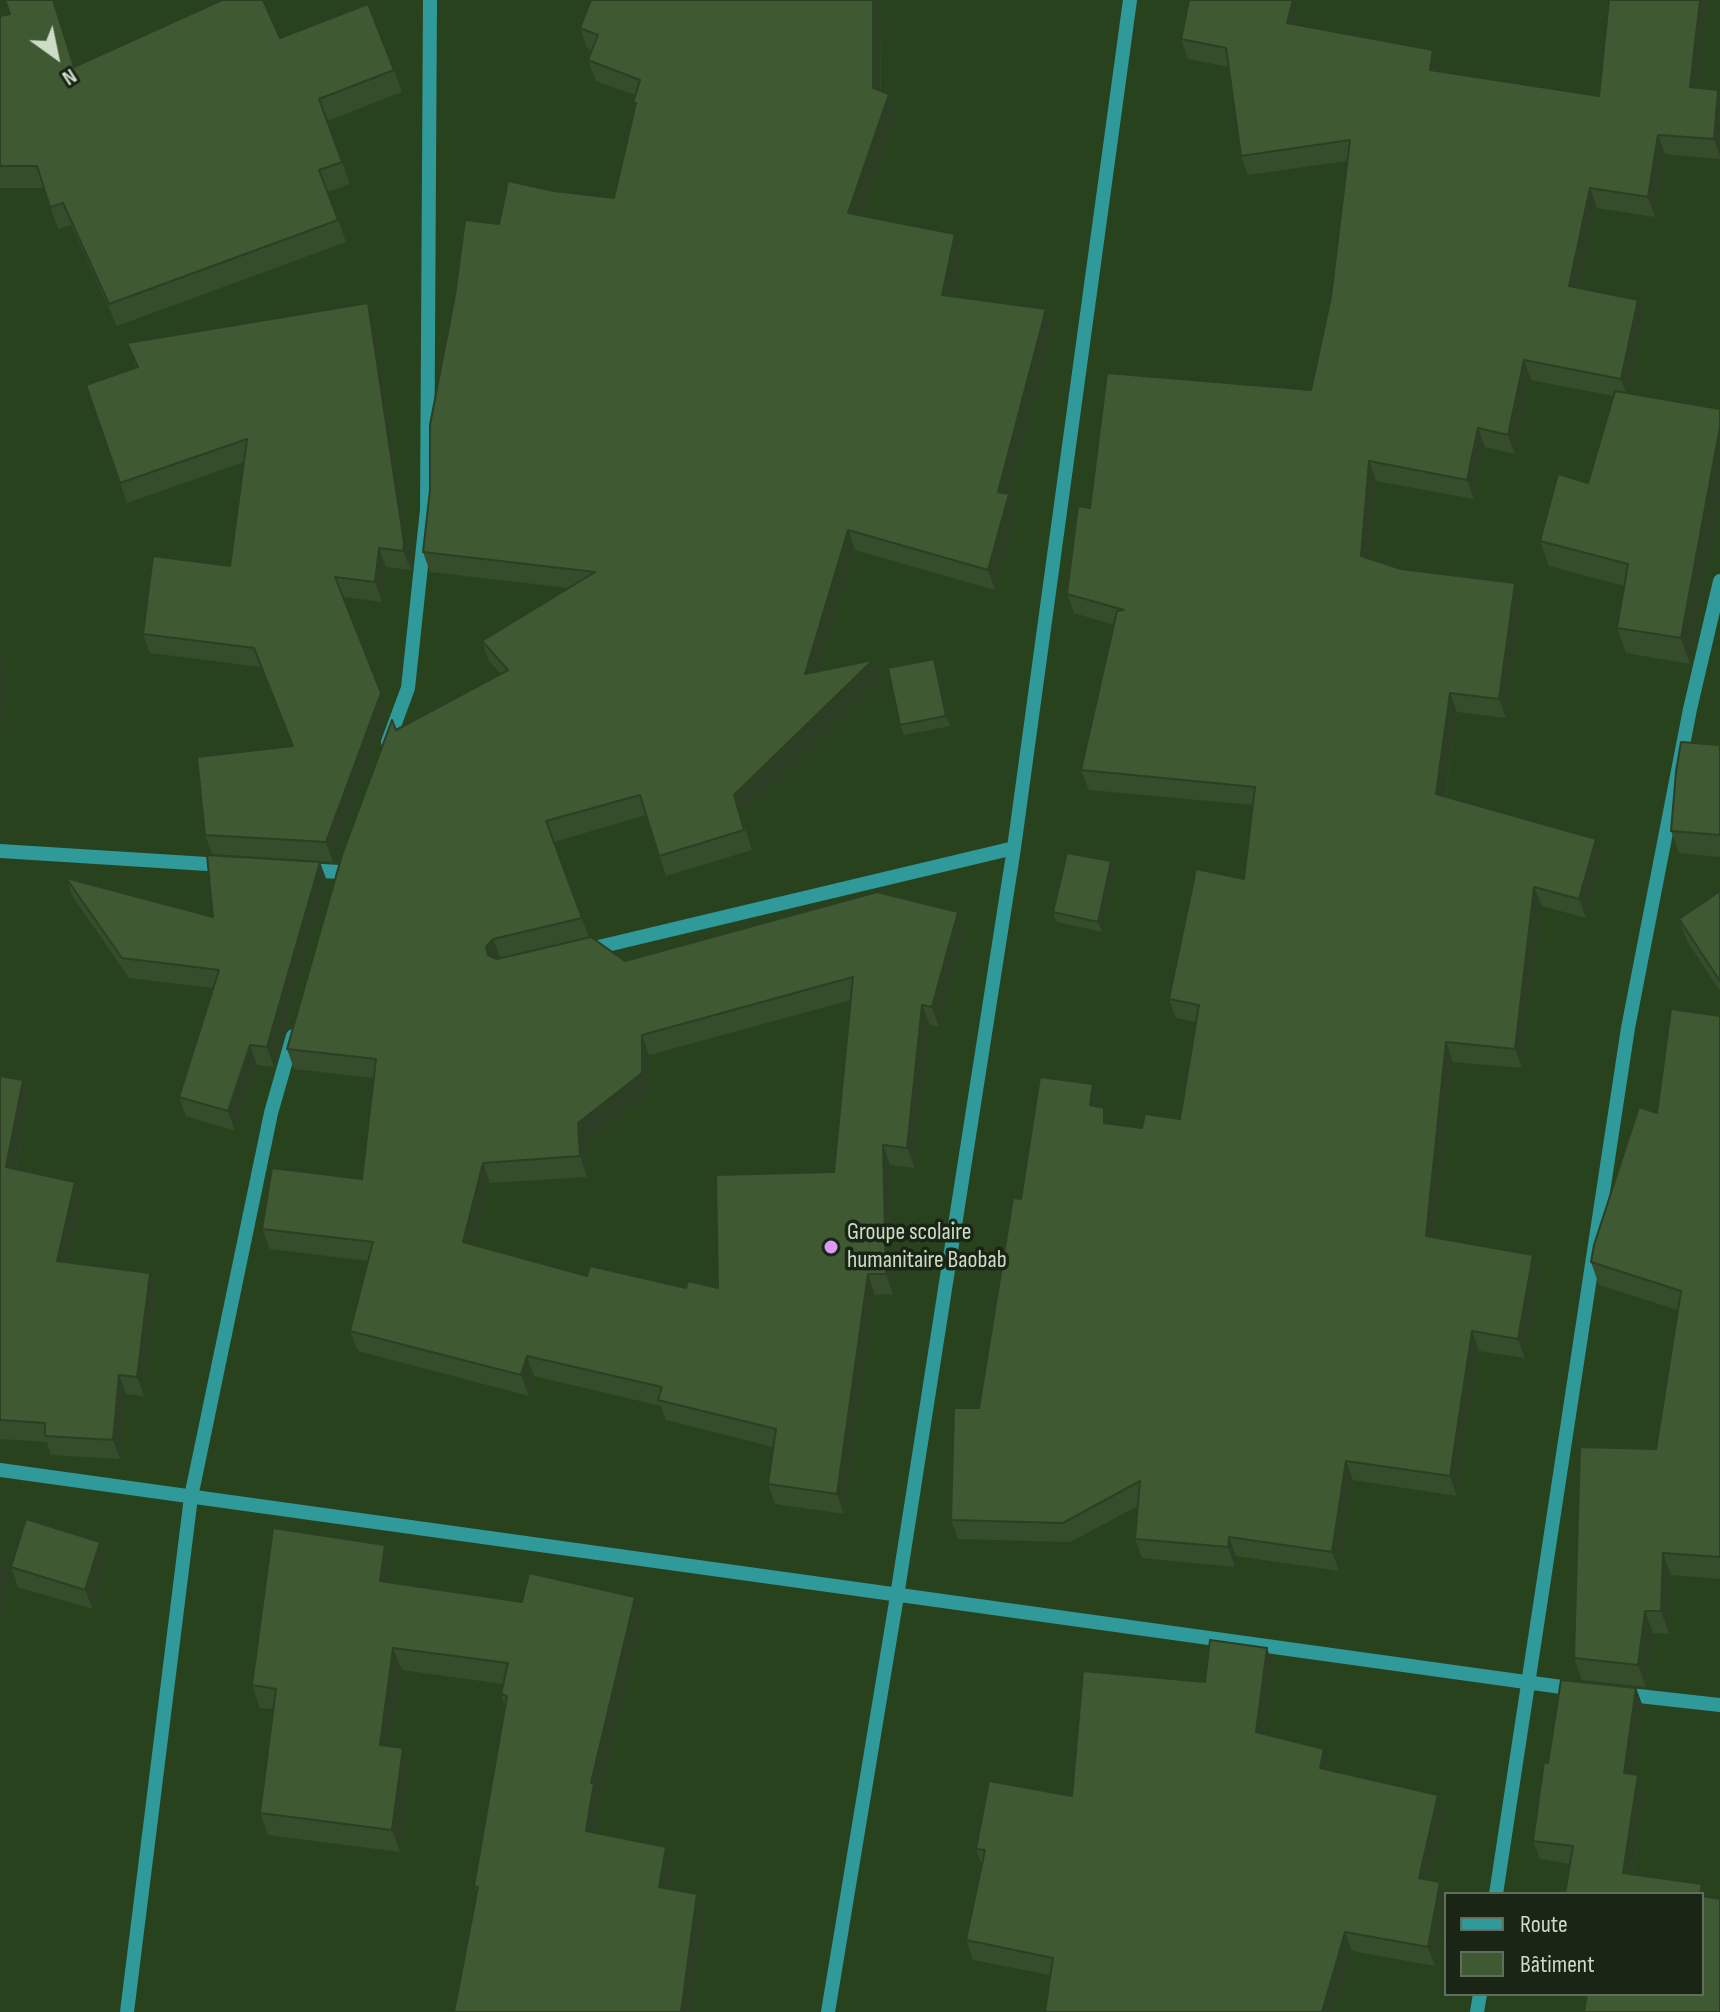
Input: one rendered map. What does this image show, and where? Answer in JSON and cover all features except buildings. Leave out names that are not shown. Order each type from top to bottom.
[{"type":"street","points":[[381,759],[408,688],[427,510],[430,0]]},
{"type":"street","points":[[828,2012],[897,1596],[1014,848],[1130,0]]},
{"type":"street","points":[[1496,1892],[1628,1028],[1690,709],[1720,581]]},
{"type":"street","points":[[565,955],[1014,848]]},
{"type":"street","points":[[0,851],[232,865]]},
{"type":"street","points":[[293,869],[342,865],[335,887]]},
{"type":"street","points":[[127,2012],[191,1497],[271,1113],[297,1023]]},
{"type":"street","points":[[0,1470],[1593,1691]]},
{"type":"street","points":[[1609,1693],[1720,1705]]},
{"type":"place","name":"Groupe scolaire humanitaire Baobab","points":[[831,1247]]}]
